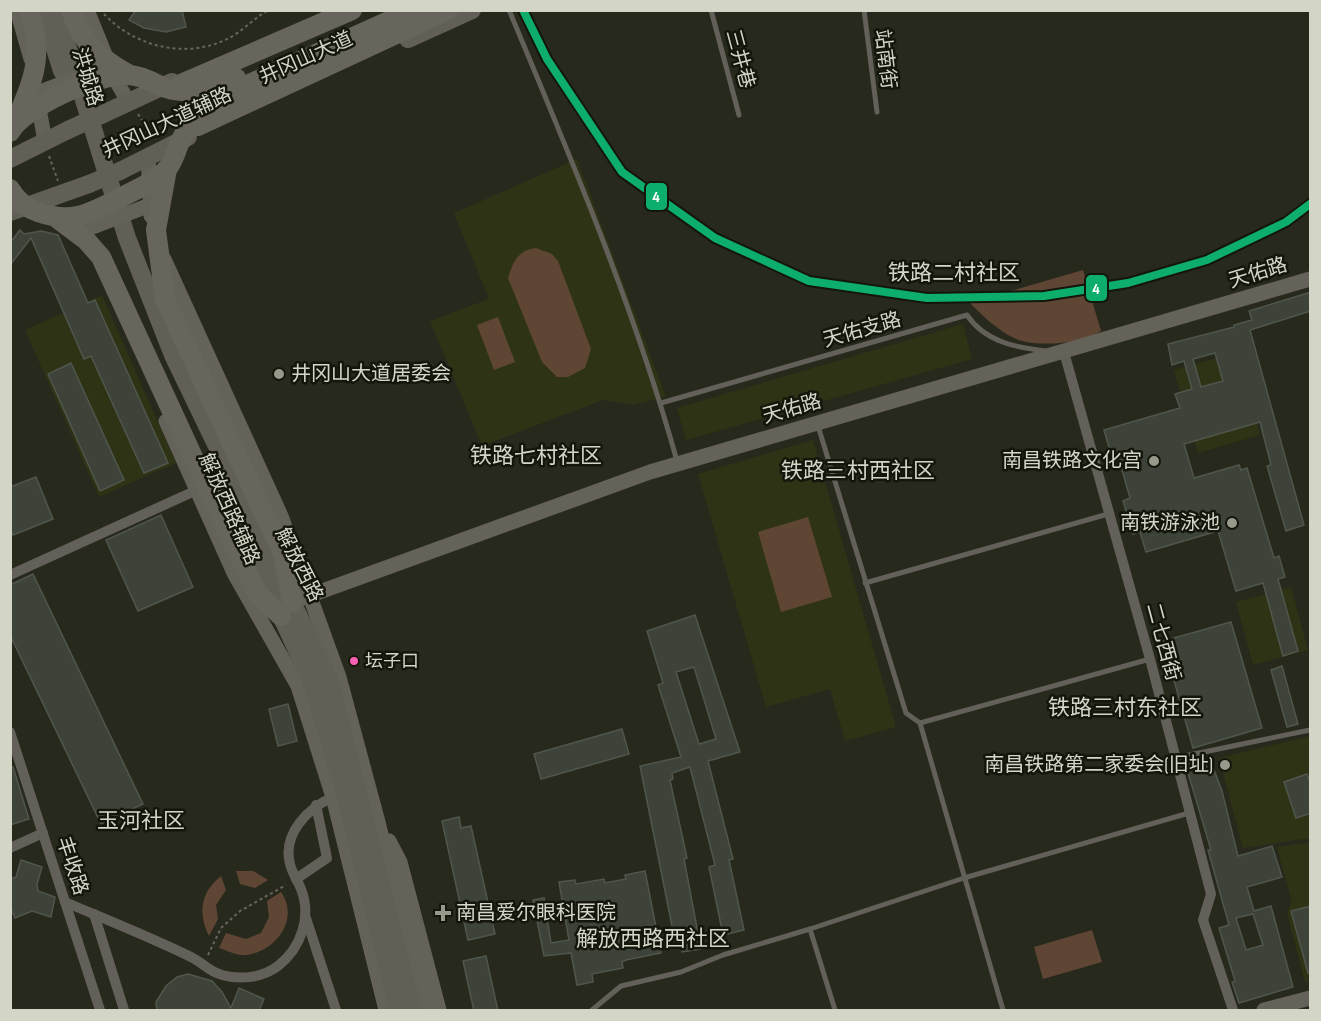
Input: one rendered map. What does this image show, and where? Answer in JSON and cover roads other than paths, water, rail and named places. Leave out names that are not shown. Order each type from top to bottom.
[{"type":"highway","points":[[13,127],[35,71],[38,48],[29,10]]},
{"type":"highway","points":[[10,189],[16,199],[30,209],[58,219],[86,240],[101,257],[258,594],[294,605],[283,554],[165,299],[156,230],[167,169],[198,101],[130,75],[105,62],[81,35],[71,10]]},
{"type":"highway","points":[[168,88],[209,74],[352,10]]},
{"type":"highway","name":"井冈山大道","points":[[198,101],[221,85],[386,10]]},
{"type":"highway","name":"井冈山大道","points":[[198,101],[225,95],[413,10]]},
{"type":"highway","points":[[185,132],[448,10]]},
{"type":"highway","points":[[13,127],[34,108],[113,75],[130,75]]},
{"type":"highway","points":[[58,219],[80,216],[101,207],[130,193],[167,169]]},
{"type":"highway","points":[[10,210],[30,209]]},
{"type":"main road","points":[[17,10],[31,57],[45,141]]},
{"type":"main road","name":"洪城路","points":[[43,10],[95,156]]},
{"type":"main road","name":"洪城路","points":[[56,10],[95,156]]},
{"type":"main road","points":[[87,10],[109,66],[128,101]]},
{"type":"main road","name":"井冈山大道辅路","points":[[10,159],[128,101],[330,10]]},
{"type":"main road","name":"井冈山大道辅路","points":[[10,210],[63,194],[120,171],[148,156],[472,10]]},
{"type":"main road","points":[[306,21],[323,29],[333,46],[333,65],[329,74]]},
{"type":"main road","points":[[37,93],[109,66]]},
{"type":"main road","name":"解放西路","points":[[95,156],[173,355],[330,681],[329,712],[413,1011]]},
{"type":"main road","points":[[148,156],[153,227],[167,266],[281,516],[294,605],[339,676],[378,822],[424,1011]]},
{"type":"main road","name":"解放西路辅路","points":[[63,194],[82,231],[234,573],[298,686],[333,797],[386,1011]]},
{"type":"main road","points":[[82,231],[150,205]]},
{"type":"main road","name":"天佑路","points":[[294,605],[678,464],[1311,279]]},
{"type":"main road","points":[[298,686],[329,712],[339,676]]},
{"type":"main road","points":[[338,741],[363,766]]},
{"type":"main road","points":[[328,782],[338,741]]},
{"type":"main road","name":"解放西路","points":[[338,741],[345,794],[398,1011]]},
{"type":"main road","points":[[378,822],[400,862],[439,1011]]},
{"type":"main road","name":"解放西路辅路","points":[[345,844],[345,881],[376,1011]]},
{"type":"main road","points":[[1264,1011],[1311,998]]},
{"type":"main road","points":[[1298,1011],[1311,1008]]},
{"type":"street","name":"二七西街","points":[[1064,352],[1150,659],[1211,894],[1203,920],[1233,1011]]},
{"type":"street","points":[[10,575],[197,490]]},
{"type":"street","name":"丰收路","points":[[10,732],[100,1011]]},
{"type":"street","points":[[333,797],[316,805],[303,815],[288,849],[290,864],[302,891],[305,918],[336,1011]]},
{"type":"street","points":[[296,879],[327,858],[316,805]]},
{"type":"street","points":[[10,848],[43,833]]},
{"type":"street","points":[[65,902],[193,958],[221,975],[238,978],[269,972],[286,960],[297,946],[305,918]]},
{"type":"street","points":[[94,914],[124,1011]]},
{"type":"lane","points":[[509,10],[577,172],[661,403],[678,464]]},
{"type":"lane","name":"三井巷","points":[[711,10],[739,115]]},
{"type":"lane","name":"站南街","points":[[864,10],[877,112]]},
{"type":"lane","name":"天佑支路","points":[[661,403],[967,315],[974,326],[1007,344],[1064,352]]},
{"type":"lane","points":[[818,424],[906,713],[920,723],[1003,1011]]},
{"type":"lane","points":[[865,583],[1109,514]]},
{"type":"lane","points":[[920,723],[1150,659]]},
{"type":"lane","points":[[1175,758],[1311,730]]},
{"type":"lane","points":[[592,1011],[621,987],[681,972],[723,955],[964,878],[1189,813]]},
{"type":"lane","points":[[810,929],[835,1011]]},
{"type":"place","name":"井冈山大道居委会","points":[[279,374]]},
{"type":"place","name":"南昌铁路文化宫","points":[[1154,461]]},
{"type":"place","name":"南铁游泳池","points":[[1232,523]]},
{"type":"place","name":"坛子口","points":[[354,661]]},
{"type":"place","name":"南昌铁路第二家委会(旧址)","points":[[1225,765]]},
{"type":"place","name":"南昌爱尔眼科医院","points":[[443,913]]},
{"type":"district","name":"铁路二村社区","points":[[954,273]]},
{"type":"district","name":"铁路七村社区","points":[[536,456]]},
{"type":"district","name":"铁路三村西社区","points":[[858,471]]},
{"type":"district","name":"铁路三村东社区","points":[[1125,708]]},
{"type":"district","name":"玉河社区","points":[[141,821]]},
{"type":"district","name":"解放西路西社区","points":[[653,939]]}]
